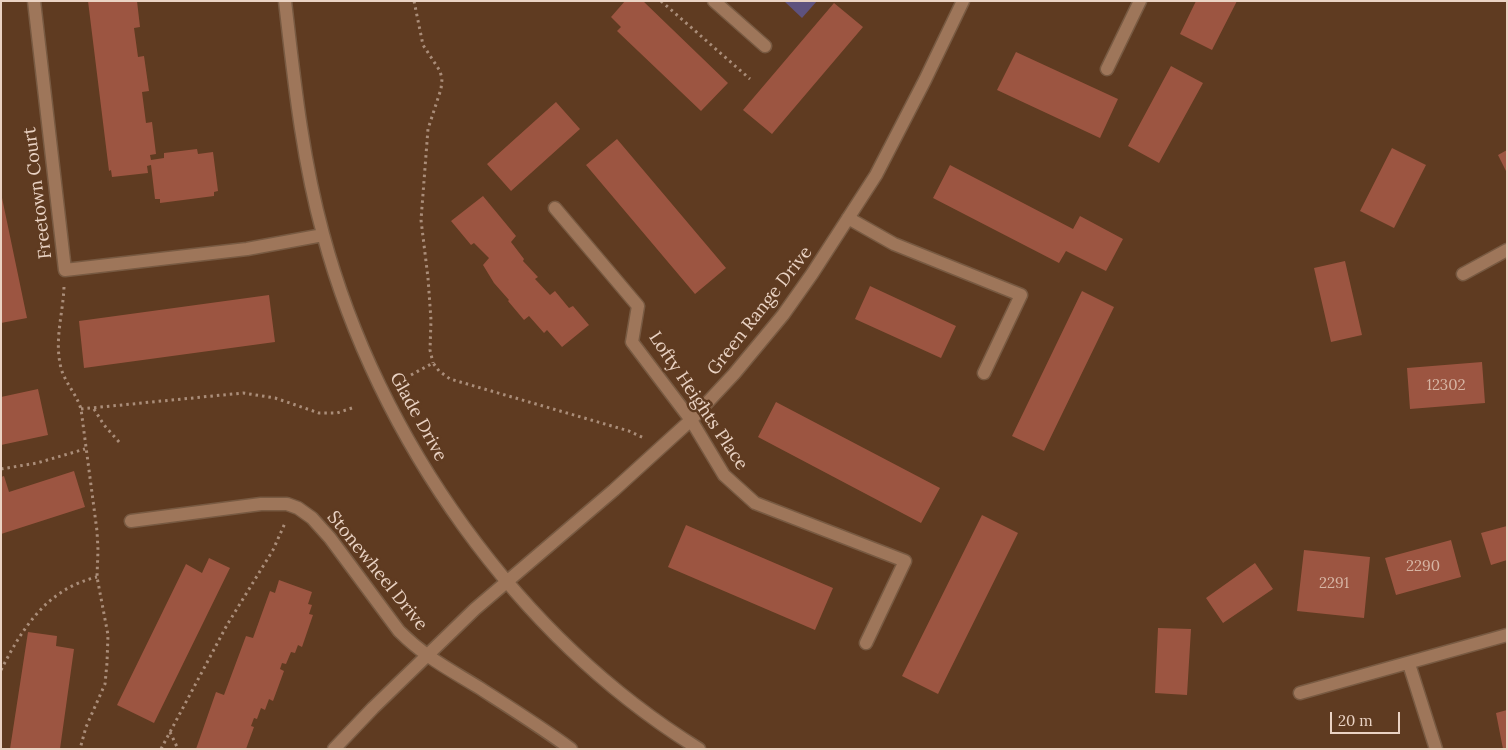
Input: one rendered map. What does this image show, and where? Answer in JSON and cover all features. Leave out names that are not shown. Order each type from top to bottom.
[{"type":"street","name":"Freetown Court","points":[[34,1],[65,270],[248,249],[323,235]]},
{"type":"street","name":"Glade Drive","points":[[284,1],[307,166],[323,235],[353,326],[394,413],[451,508],[506,581],[548,626],[608,681],[643,710],[699,749]]},
{"type":"street","points":[[714,1],[765,46]]},
{"type":"street","name":"Green Range Drive","points":[[334,749],[426,656],[506,581],[614,490],[691,420],[734,374],[783,315],[829,250],[876,175],[963,1]]},
{"type":"street","points":[[1108,69],[1140,1]]},
{"type":"street","name":"Lofty Heights Place","points":[[555,208],[638,306],[632,342],[691,420],[724,475],[755,503],[905,561],[866,643]]},
{"type":"street","points":[[848,218],[894,244],[1020,295],[984,373]]},
{"type":"street","points":[[1463,274],[1507,250]]},
{"type":"street","name":"Stonewheel Drive","points":[[131,521],[261,504],[292,506],[312,518],[324,530],[400,632],[426,656],[533,722],[571,749]]},
{"type":"street","points":[[1300,693],[1507,635]]},
{"type":"street","points":[[1409,664],[1436,749]]},
{"type":"path","points":[[414,1],[423,45],[440,71],[442,79],[438,102],[428,129],[421,220],[428,278],[431,320],[430,350],[433,363],[439,371],[450,379],[629,430],[638,434],[658,449]]},
{"type":"path","points":[[661,1],[750,79]]},
{"type":"path","points":[[65,270],[64,297],[58,334],[59,358],[66,379],[76,394],[81,409],[98,550],[98,577],[108,635],[108,663],[105,684],[86,727],[80,749]]},
{"type":"path","points":[[411,375],[433,363]]},
{"type":"path","points":[[81,409],[243,392],[275,398],[319,414],[337,413],[352,408]]},
{"type":"path","points":[[94,409],[104,425],[120,442]]},
{"type":"path","points":[[1,469],[37,463],[85,449]]},
{"type":"path","points":[[161,749],[227,625],[272,550],[292,506]]},
{"type":"path","points":[[1,670],[14,644],[40,610],[64,590],[77,583],[98,577]]},
{"type":"path","points":[[170,732],[178,749]]},
{"type":"shaded area","points":[[784,1],[817,1],[802,18]]},
{"type":"building","points":[[88,1],[137,1],[140,27],[134,28],[138,57],[144,56],[149,91],[142,92],[146,123],[152,122],[156,154],[150,155],[151,160],[164,158],[164,153],[197,149],[198,154],[213,152],[218,191],[214,192],[214,196],[160,203],[160,199],[155,199],[151,165],[147,166],[148,173],[112,177],[111,170],[109,171]]},
{"type":"building","points":[[625,1],[643,1],[728,83],[701,111],[617,31],[621,27],[611,17]]},
{"type":"building","points":[[1196,1],[1237,1],[1212,50],[1180,34]]},
{"type":"building","points":[[834,3],[863,27],[772,134],[743,110]]},
{"type":"building","points":[[1016,52],[1118,99],[1100,138],[997,90]]},
{"type":"building","points":[[1171,66],[1203,83],[1159,163],[1128,146]]},
{"type":"building","points":[[556,102],[580,129],[511,191],[487,164]]},
{"type":"building","points":[[617,139],[726,268],[695,294],[586,165]]},
{"type":"building","points":[[1392,148],[1426,165],[1394,228],[1360,211]]},
{"type":"building","points":[[1507,150],[1507,173],[1498,155]]},
{"type":"building","points":[[950,165],[1073,229],[1080,216],[1123,239],[1106,271],[1066,251],[1059,263],[933,198]]},
{"type":"building","points":[[1,193],[27,318],[1,323]]},
{"type":"building","points":[[483,196],[516,236],[511,242],[524,259],[523,261],[538,277],[535,279],[550,295],[555,291],[569,308],[573,306],[589,325],[562,347],[547,330],[544,333],[529,316],[524,320],[494,283],[483,265],[489,258],[474,243],[471,245],[451,221]]},
{"type":"building","points":[[1345,261],[1362,335],[1331,342],[1314,268]]},
{"type":"building","points":[[870,286],[956,326],[941,358],[855,319]]},
{"type":"building","points":[[1082,291],[1114,307],[1044,451],[1012,436]]},
{"type":"building","points":[[269,295],[275,342],[84,368],[79,321]]},
{"type":"building","points":[[1482,362],[1485,403],[1410,409],[1407,368]]},
{"type":"building","points":[[38,389],[48,435],[1,445],[1,397]]},
{"type":"building","points":[[776,402],[940,488],[921,523],[758,437]]},
{"type":"building","points":[[74,471],[85,507],[1,534],[1,477],[4,476],[9,492]]},
{"type":"building","points":[[982,515],[1018,533],[938,694],[902,676]]},
{"type":"building","points":[[686,525],[833,588],[815,630],[668,567]]},
{"type":"building","points":[[1507,526],[1507,560],[1491,565],[1481,533]]},
{"type":"building","points":[[1451,540],[1461,577],[1396,595],[1385,558]]},
{"type":"building","points":[[1304,550],[1370,557],[1364,618],[1297,611]]},
{"type":"building","points":[[209,558],[230,568],[154,723],[117,705],[186,564],[202,573]]},
{"type":"building","points":[[1255,563],[1273,589],[1223,623],[1206,598]]},
{"type":"building","points":[[279,580],[312,592],[308,604],[312,605],[309,614],[313,615],[302,647],[298,645],[295,653],[291,652],[286,664],[282,663],[280,669],[284,671],[273,701],[269,699],[265,710],[261,708],[257,719],[254,718],[251,726],[254,727],[246,749],[196,749],[216,692],[224,695],[246,636],[253,638],[270,591],[275,593]]},
{"type":"building","points":[[1158,628],[1191,629],[1187,695],[1155,693]]},
{"type":"building","points":[[28,632],[57,636],[56,646],[74,649],[60,749],[10,749]]},
{"type":"building","points":[[1507,710],[1507,749],[1503,749],[1496,713]]}]
